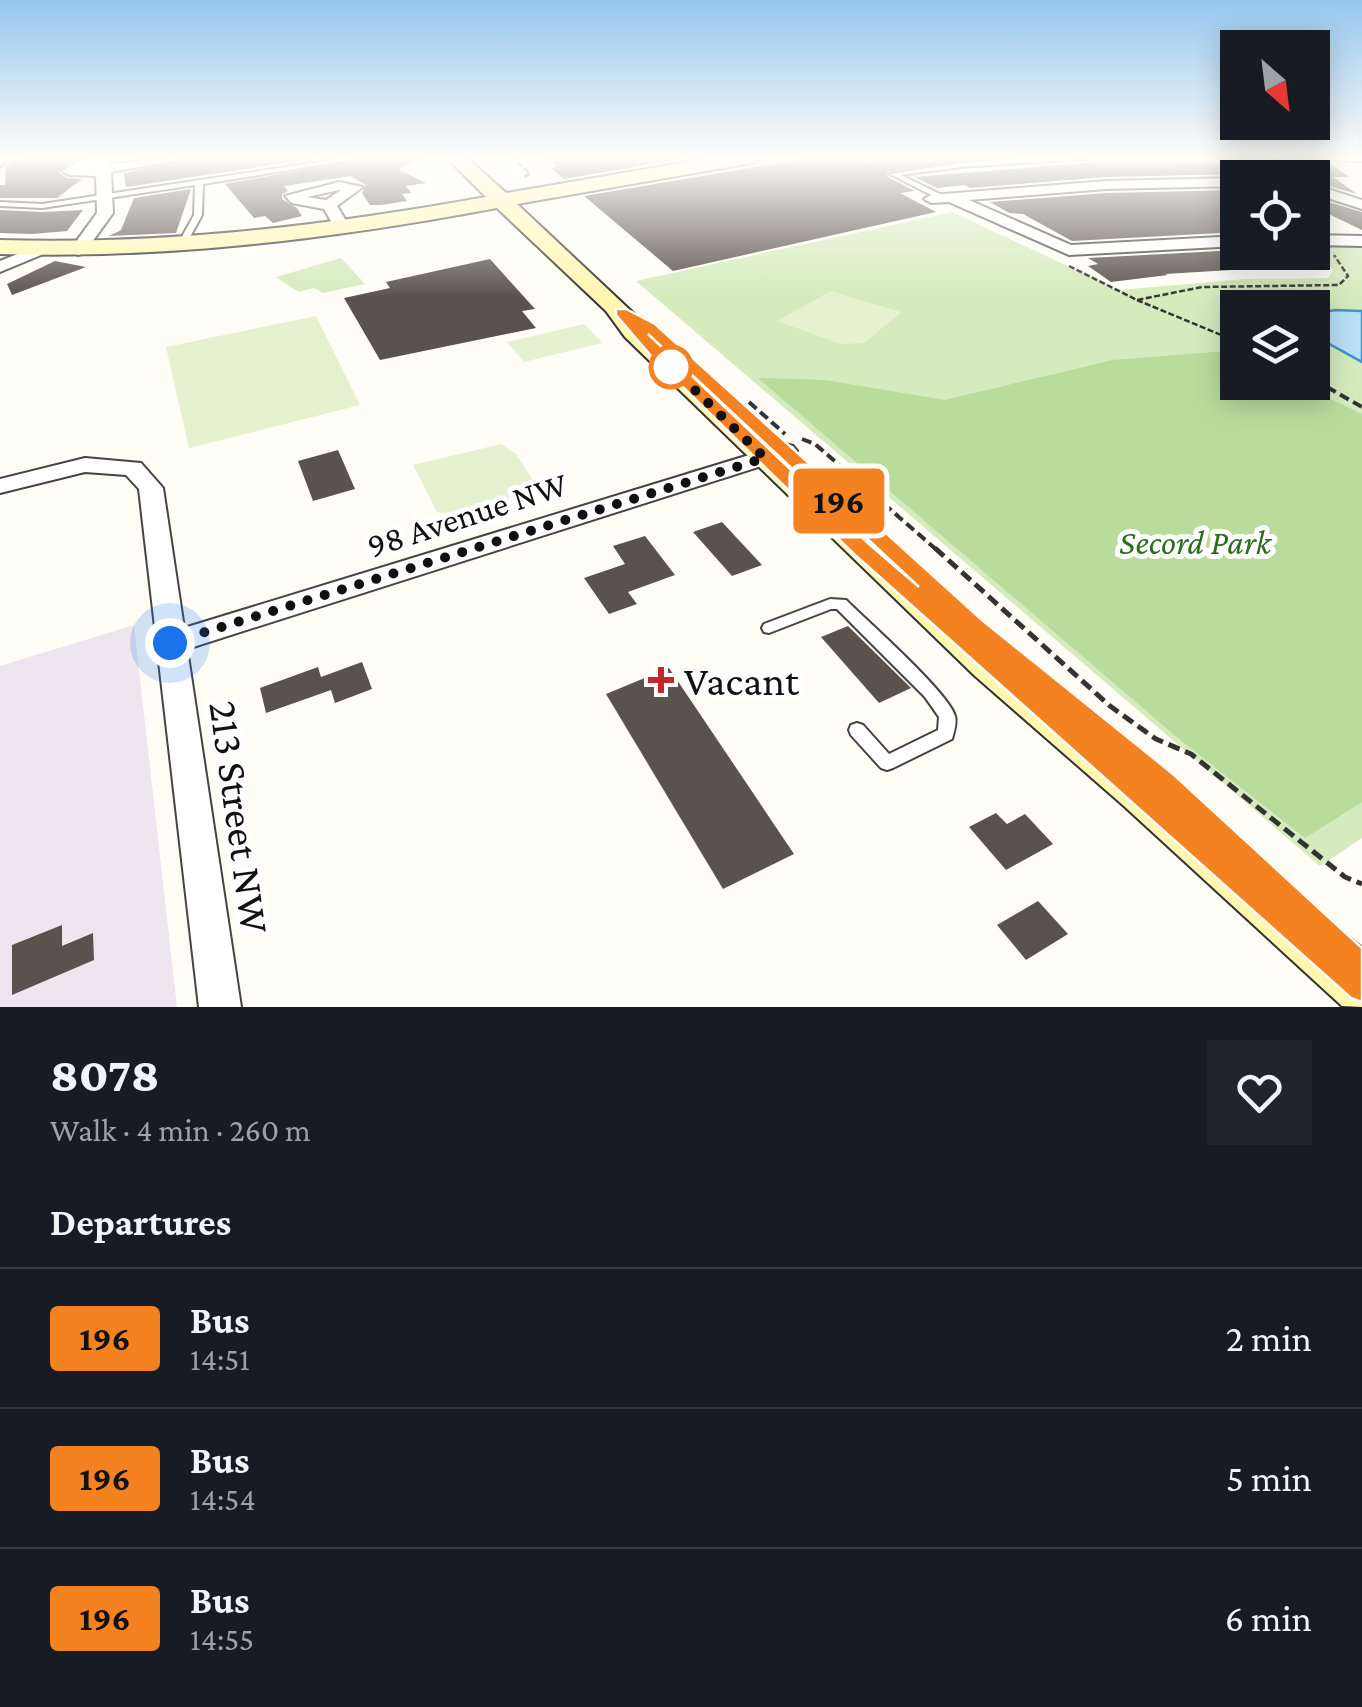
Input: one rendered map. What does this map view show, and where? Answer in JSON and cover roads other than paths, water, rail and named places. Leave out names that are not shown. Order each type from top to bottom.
[{"type":"main road","points":[[0,247],[78,250],[205,246],[336,217],[422,204]]},
{"type":"main road","points":[[514,204],[635,331],[777,445],[974,626],[1164,782],[1362,959]]},
{"type":"main road","points":[[777,445],[990,665],[1141,791],[1362,986]]},
{"type":"street","points":[[78,250],[100,222],[105,204]]},
{"type":"street","points":[[954,204],[1068,258],[1220,243]]},
{"type":"street","points":[[1330,240],[1362,241]]},
{"type":"street","points":[[0,267],[40,250]]},
{"type":"street","name":"98 Avenue NW","points":[[170,643],[777,445]]},
{"type":"street","name":"213 Street NW","points":[[0,486],[85,466],[133,468],[151,488],[220,1007]]},
{"type":"lane","points":[[0,204],[55,204]]},
{"type":"lane","points":[[181,246],[198,215],[198,204]]},
{"type":"lane","points":[[769,628],[830,604],[841,604],[931,693],[947,716],[946,734],[887,763],[857,730]]},
{"type":"water","points":[[1330,311],[1362,311],[1362,362],[1330,344]]},
{"type":"place","name":"Vacant","points":[[661,680]]},
{"type":"park label","name":"Secord Park","points":[[1195,542]]}]
